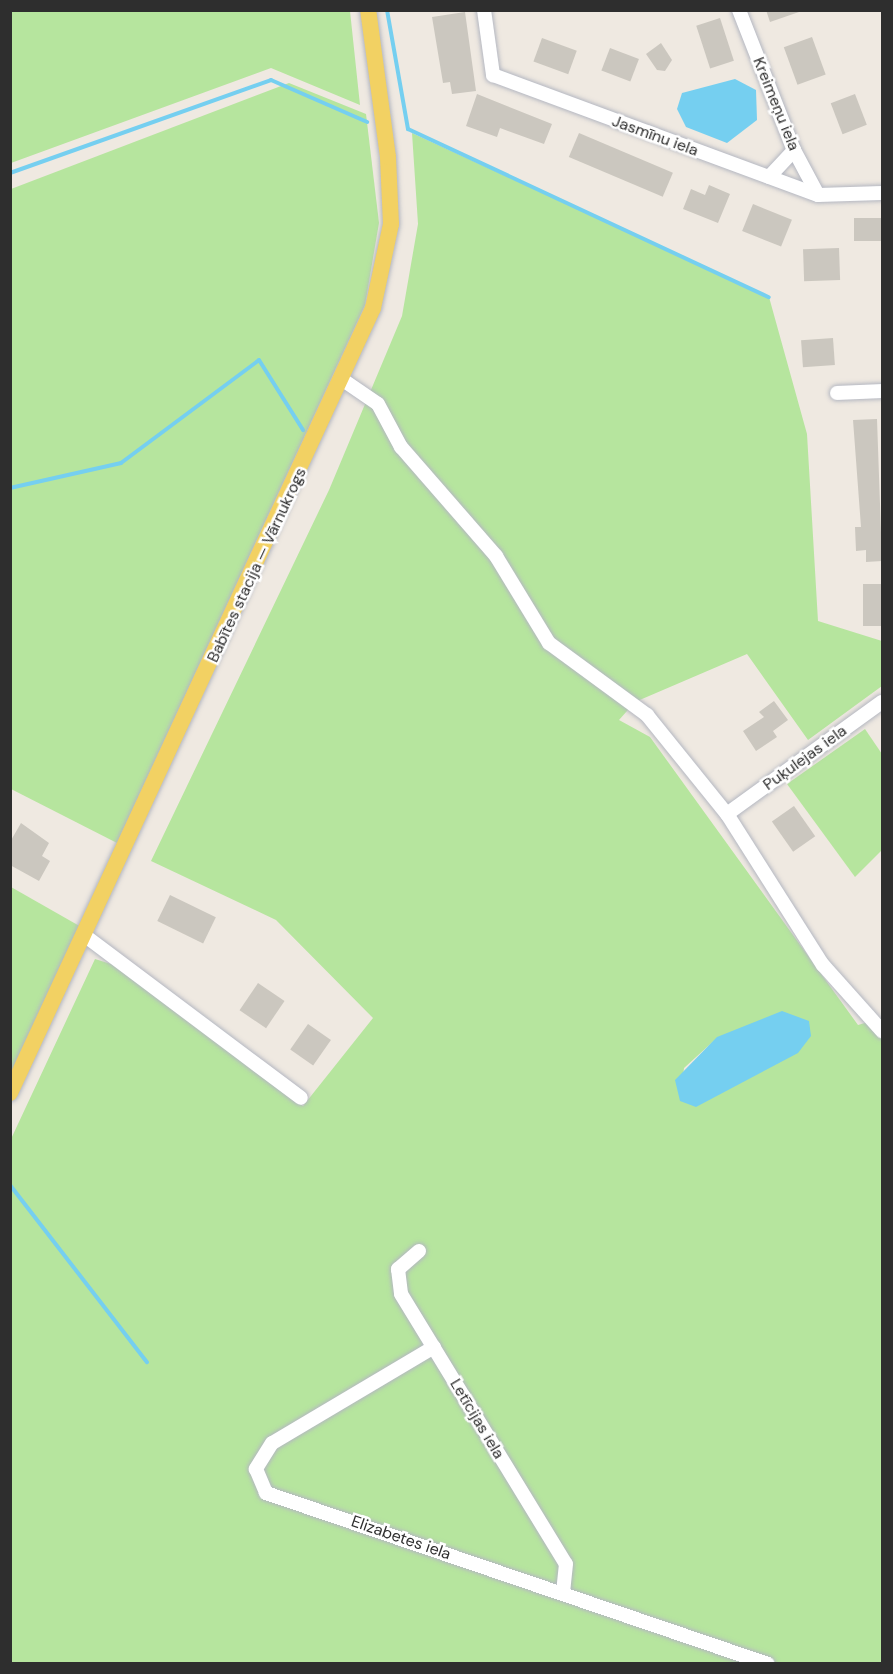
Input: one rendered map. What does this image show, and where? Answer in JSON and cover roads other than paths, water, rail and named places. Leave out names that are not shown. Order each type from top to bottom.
[{"type":"main road","name":"Babītes stacija — Vārnukrogs","points":[[10,1093],[343,380],[373,308],[391,224],[388,157],[368,10]]},
{"type":"street","name":"Jasmīnu iela","points":[[484,10],[494,75],[818,195],[882,193]]},
{"type":"street","name":"Kreimeņu iela","points":[[739,10],[794,150],[818,195]]},
{"type":"street","points":[[769,177],[794,150]]},
{"type":"street","points":[[343,380],[378,404],[401,447],[496,556],[549,643],[647,715],[727,814],[811,949],[882,1031]]},
{"type":"street","points":[[837,393],[882,392]]},
{"type":"street","name":"Puķulejas iela","points":[[727,814],[882,702]]},
{"type":"street","points":[[84,935],[301,1098]]},
{"type":"street","name":"Letīcijas iela","points":[[419,1251],[405,1260],[397,1281],[434,1347],[566,1564],[563,1593]]},
{"type":"street","name":"Elizabetes iela","points":[[434,1347],[272,1443],[260,1455],[259,1482],[266,1492],[768,1664]]},
{"type":"water","points":[[735,79],[756,90],[757,120],[727,143],[686,127],[677,109],[682,93]]},
{"type":"water","points":[[782,1011],[809,1021],[811,1036],[798,1053],[696,1107],[680,1101],[675,1080],[717,1037]]},
{"type":"waterway","points":[[387,10],[408,129],[769,297]]},
{"type":"waterway","points":[[10,173],[271,80],[367,122]]},
{"type":"waterway","points":[[10,488],[121,463],[259,360],[303,430]]},
{"type":"waterway","points":[[10,1185],[147,1362]]}]
